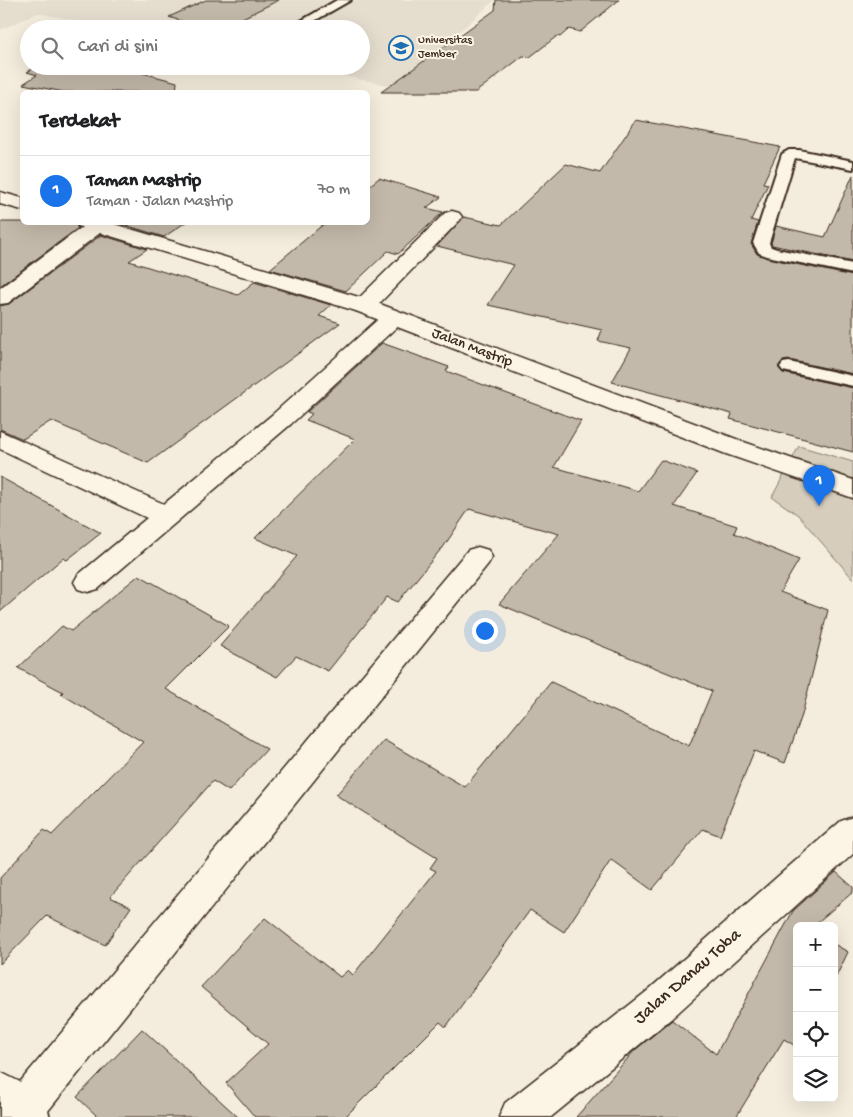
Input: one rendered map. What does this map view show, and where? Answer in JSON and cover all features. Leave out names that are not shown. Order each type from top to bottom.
[{"type":"street","points":[[0,198],[20,203]]},
{"type":"street","points":[[364,306],[452,217]]},
{"type":"street","points":[[0,298],[90,225]]},
{"type":"street","name":"Jalan Mastrip","points":[[94,225],[364,306],[735,448],[853,489]]},
{"type":"street","points":[[88,582],[165,515],[282,419],[393,318]]},
{"type":"street","points":[[0,439],[165,515]]},
{"type":"street","points":[[18,1106],[478,557]]},
{"type":"street","name":"Jalan Danau Toba","points":[[519,1117],[659,1005],[853,832]]},
{"type":"lane","points":[[309,20],[345,0]]},
{"type":"lane","points":[[853,165],[799,154],[789,154],[761,243],[765,250],[773,253],[853,269]]},
{"type":"lane","points":[[789,367],[853,381]]},
{"type":"shaded area","name":"Universitas Jember","points":[[0,0],[495,0],[397,87],[339,75],[370,75],[370,20],[72,20],[38,13],[0,30]]},
{"type":"shaded area","points":[[799,446],[853,462],[853,579],[798,515],[772,497]]},
{"type":"building","points":[[206,0],[279,0],[238,20],[178,20],[169,17]]},
{"type":"building","points":[[496,0],[619,0],[580,32],[569,29],[530,57],[523,56],[476,92],[381,92],[495,10]]},
{"type":"building","points":[[37,75],[150,75],[177,82],[176,90],[54,90],[23,84]]},
{"type":"building","points":[[636,120],[780,147],[763,183],[768,184],[751,220],[758,222],[751,244],[757,254],[767,258],[853,276],[853,374],[789,360],[783,361],[778,367],[783,373],[853,388],[853,452],[730,419],[732,414],[612,382],[631,348],[598,341],[602,330],[488,305],[514,265],[437,246],[464,217],[501,225],[566,164],[600,173]]},
{"type":"building","points":[[853,175],[853,262],[772,245],[776,226],[825,237]]},
{"type":"building","points":[[379,178],[441,197],[426,208],[443,212],[398,254],[388,251],[346,291],[270,269],[322,225],[370,225],[370,185]]},
{"type":"building","points":[[0,222],[20,222],[20,225],[76,225],[78,228],[0,286]]},
{"type":"building","points":[[125,225],[182,225],[164,237]]},
{"type":"building","points":[[101,235],[147,249],[129,261],[238,295],[254,282],[331,305],[319,316],[340,323],[148,463],[51,421],[23,439],[0,429],[0,306],[9,304]]},
{"type":"building","points":[[382,343],[449,367],[446,371],[581,421],[554,467],[638,491],[661,460],[697,473],[674,506],[737,526],[734,533],[799,560],[780,592],[828,610],[802,715],[785,763],[754,751],[720,836],[703,829],[652,890],[611,860],[564,932],[530,910],[446,1027],[440,1022],[345,1117],[255,1117],[226,1083],[268,1044],[201,987],[265,918],[340,977],[348,970],[353,975],[436,871],[430,868],[437,858],[336,795],[384,740],[465,787],[551,682],[689,746],[712,691],[499,604],[559,534],[469,509],[442,549],[398,602],[387,597],[328,671],[296,656],[277,677],[220,646],[297,556],[255,538],[355,439],[306,420],[312,414],[307,412]]},
{"type":"building","points":[[0,477],[101,533],[67,560],[63,558],[0,612]]},
{"type":"building","points":[[139,575],[229,626],[166,689],[267,749],[229,791],[213,781],[110,897],[131,907],[105,945],[47,916],[0,964],[0,878],[44,830],[52,835],[143,742],[61,694],[63,692],[18,668],[62,626],[71,631]]},
{"type":"building","points":[[836,872],[853,887],[853,892],[818,922],[793,922],[793,1045],[784,1039],[736,1117],[576,1117],[635,1050],[672,1020],[716,1054],[793,911]]},
{"type":"building","points":[[838,946],[848,952],[838,973]]},
{"type":"building","points":[[142,1029],[238,1117],[98,1117],[77,1097]]},
{"type":"place","name":"Universitas Jember","points":[[401,48]]},
{"type":"place","name":"Taman Mastrip","points":[[819,506]]}]
